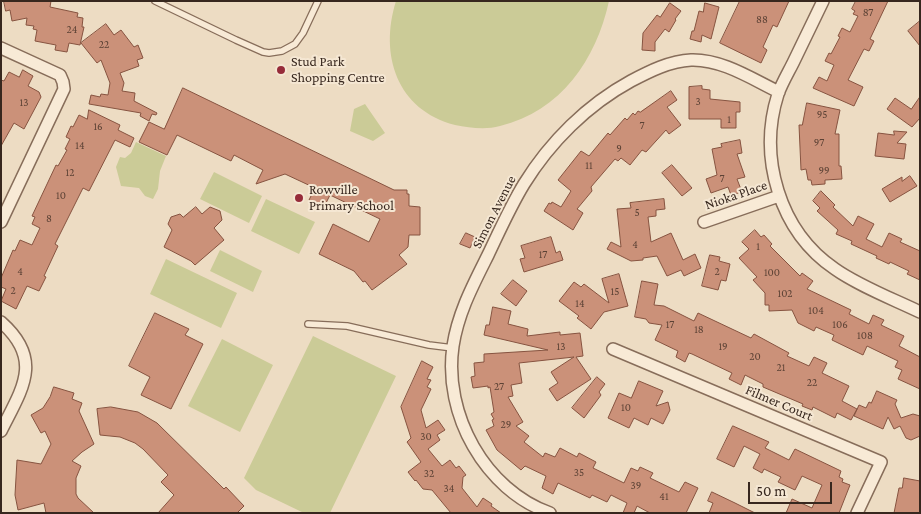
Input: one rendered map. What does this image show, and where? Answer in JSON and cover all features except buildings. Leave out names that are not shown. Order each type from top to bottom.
[{"type":"street","points":[[823,1],[779,92],[772,119],[770,140],[774,179],[779,196],[791,220],[805,241],[836,270],[920,312]]},
{"type":"street","points":[[1,48],[60,75],[64,82],[64,89],[1,222]]},
{"type":"street","name":"Simon Avenue","points":[[550,513],[532,504],[491,472],[466,434],[454,394],[453,348],[463,307],[523,185],[557,139],[596,104],[646,73],[670,63],[692,60],[711,62],[726,66],[779,92]]},
{"type":"street","name":"Nioka Place","points":[[704,222],[779,196]]},
{"type":"street","points":[[1,322],[12,331],[19,342],[25,359],[26,371],[23,386],[1,431]]},
{"type":"street","name":"Filmer Court","points":[[614,349],[881,462],[857,513]]},
{"type":"lane","points":[[155,1],[236,40],[269,53],[282,51],[295,44],[303,33],[318,1]]},
{"type":"lane","points":[[308,324],[347,326],[429,345],[453,348]]},
{"type":"green space","points":[[396,1],[609,1],[603,23],[585,63],[558,95],[522,119],[495,127],[472,128],[455,125],[435,118],[419,107],[406,93],[397,78],[392,60],[390,41],[391,21]]},
{"type":"green space","points":[[365,104],[385,133],[373,141],[350,131],[354,109]]},
{"type":"green space","points":[[136,142],[166,156],[160,171],[158,189],[153,199],[145,196],[139,188],[121,186],[116,167],[120,157],[125,158],[131,153]]},
{"type":"green space","points":[[214,172],[262,196],[249,223],[200,199]]},
{"type":"green space","points":[[266,199],[315,222],[299,254],[251,231]]},
{"type":"green space","points":[[220,250],[262,271],[253,292],[210,271]]},
{"type":"green space","points":[[166,259],[237,293],[221,328],[150,294]]},
{"type":"green space","points":[[313,336],[396,376],[330,513],[304,513],[256,490],[244,478]]},
{"type":"green space","points":[[222,339],[273,365],[240,432],[188,406]]},
{"type":"place","name":"Stud Park Shopping Centre","points":[[281,70]]},
{"type":"place","name":"Rowville Primary School","points":[[299,198]]}]
